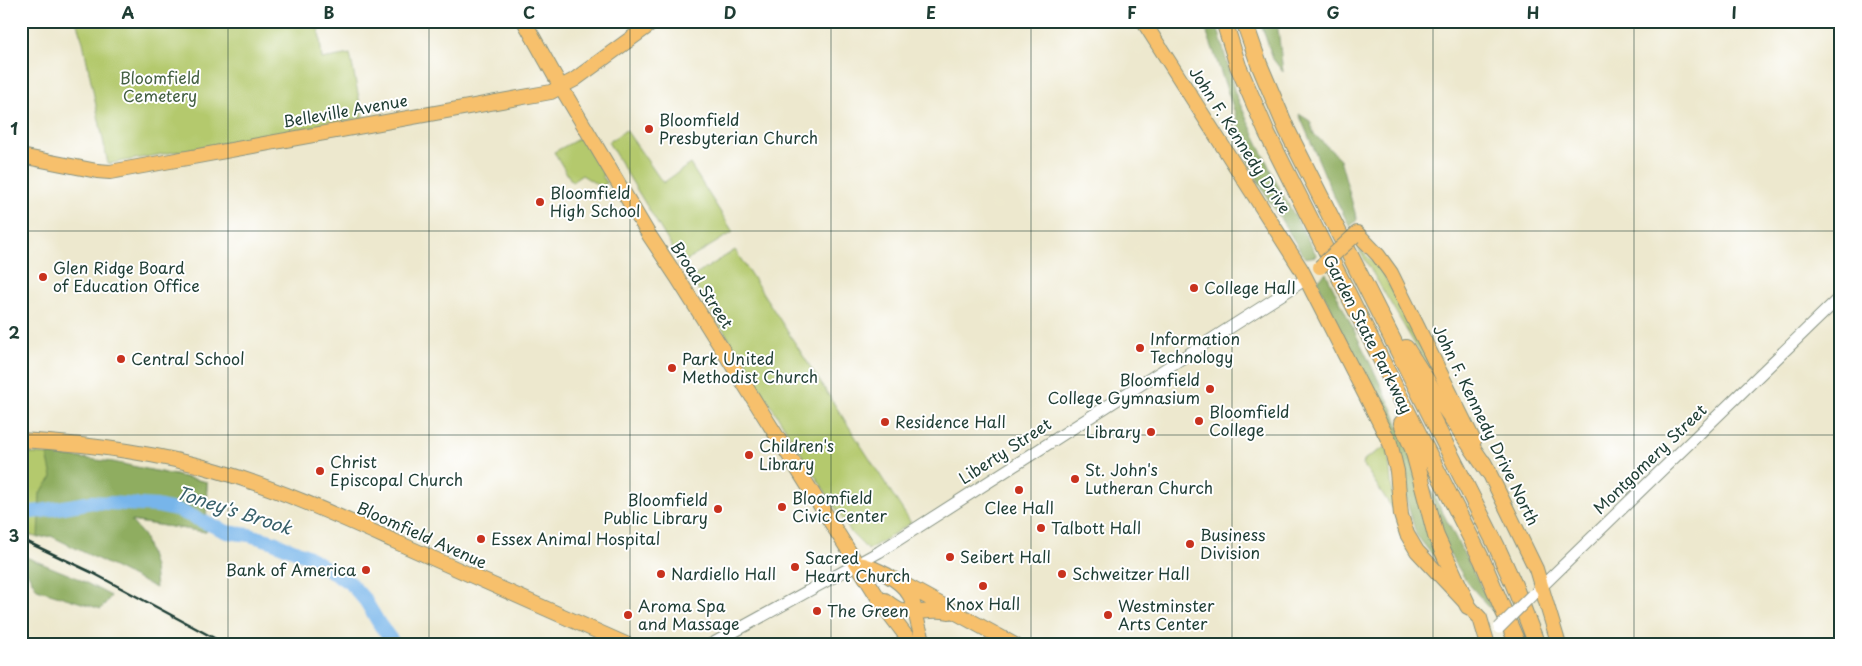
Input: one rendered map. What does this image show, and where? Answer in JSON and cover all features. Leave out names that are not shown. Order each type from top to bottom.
[{"type":"highway","name":"Garden State Parkway","points":[[1224,21],[1238,66],[1255,107],[1482,560],[1518,645]]},
{"type":"highway","name":"Garden State Parkway","points":[[1244,21],[1275,105],[1351,238],[1518,593],[1537,645]]},
{"type":"highway","points":[[1351,238],[1434,392],[1488,470]]},
{"type":"highway","points":[[1325,249],[1413,449],[1436,536],[1468,606]]},
{"type":"main road","name":"Broad Street","points":[[524,21],[655,245],[888,612],[914,645]]},
{"type":"main road","name":"Belleville Avenue","points":[[21,156],[110,172],[551,92],[574,80],[655,21]]},
{"type":"main road","name":"John F. Kennedy Drive","points":[[1143,21],[1306,279],[1388,437],[1396,464],[1402,522],[1407,534],[1417,551],[1480,618],[1485,643]]},
{"type":"main road","name":"Liberty Street","points":[[1306,279],[1351,238]]},
{"type":"main road","name":"John F. Kennedy Drive North","points":[[1351,238],[1378,255],[1392,273],[1532,560],[1537,591],[1559,645]]},
{"type":"main road","name":"Bloomfield Avenue","points":[[21,440],[66,443],[142,454],[199,466],[273,489],[628,645]]},
{"type":"main road","points":[[857,564],[874,568],[955,614],[1015,645]]},
{"type":"main road","points":[[898,582],[910,594],[921,635],[926,645]]},
{"type":"main road","points":[[875,591],[896,609],[904,612],[916,613],[938,610],[955,614]]},
{"type":"street","name":"Liberty Street","points":[[710,645],[880,552],[1306,279]]},
{"type":"street","name":"Montgomery Street","points":[[1485,643],[1841,296]]},
{"type":"green space","name":"Bloomfield Cemetery","points":[[76,21],[318,21],[322,59],[350,54],[363,118],[108,164],[83,42]]},
{"type":"green space","points":[[1203,21],[1216,21],[1235,93],[1276,182],[1317,256],[1305,258],[1265,194],[1247,159],[1235,113]]},
{"type":"green space","points":[[1260,21],[1277,21],[1283,72],[1273,59]]},
{"type":"green space","points":[[1299,114],[1310,121],[1314,134],[1340,159],[1357,220],[1350,227],[1333,194]]},
{"type":"green space","points":[[626,130],[663,183],[690,164],[733,232],[686,261],[679,259],[608,142]]},
{"type":"green space","points":[[582,137],[604,175],[602,176],[607,183],[601,187],[582,175],[572,182],[554,152]]},
{"type":"green space","points":[[1358,248],[1381,269],[1446,397]]},
{"type":"green space","points":[[735,250],[911,523],[868,550],[852,534],[693,282],[694,276]]},
{"type":"green space","points":[[1326,273],[1392,408],[1409,451],[1450,576],[1416,535],[1406,498],[1400,449],[1374,390],[1341,331],[1317,281]]},
{"type":"green space","points":[[1385,447],[1388,450],[1394,511],[1363,464],[1365,459]]},
{"type":"green space","points":[[21,453],[115,463],[207,482],[206,532],[130,521],[38,538],[21,532]]},
{"type":"green space","points":[[47,454],[113,462],[207,482],[206,532],[131,521],[144,536],[154,567],[156,588],[51,536],[38,538],[40,493],[52,477]]},
{"type":"green space","points":[[1430,488],[1495,614],[1467,582],[1444,545]]},
{"type":"green space","points":[[21,555],[75,577],[111,596],[101,609],[37,589],[21,562]]},
{"type":"waterway","name":"Toney's Brook","points":[[21,513],[92,502],[157,506],[180,511],[227,532],[271,541],[307,556],[350,583],[365,600],[395,645]]},
{"type":"railway","points":[[21,539],[93,573],[227,645]]},
{"type":"place","name":"Bloomfield Presbyterian Church","points":[[649,129]]},
{"type":"place","name":"Bloomfield High School","points":[[540,202]]},
{"type":"place","name":"Glen Ridge Board of Education Office","points":[[43,277]]},
{"type":"place","name":"College Hall","points":[[1194,288]]},
{"type":"place","name":"Information Technology","points":[[1140,348]]},
{"type":"place","name":"Central School","points":[[121,359]]},
{"type":"place","name":"Park United Methodist Church","points":[[672,368]]},
{"type":"place","name":"Bloomfield College Gymnasium","points":[[1210,389]]},
{"type":"place","name":"Bloomfield College","points":[[1199,421]]},
{"type":"place","name":"Residence Hall","points":[[885,422]]},
{"type":"place","name":"Library","points":[[1151,432]]},
{"type":"place","name":"Children's Library","points":[[749,455]]},
{"type":"place","name":"Christ Episcopal Church","points":[[320,471]]},
{"type":"place","name":"St. John's Lutheran Church","points":[[1075,479]]},
{"type":"place","name":"Clee Hall","points":[[1019,490]]},
{"type":"place","name":"Bloomfield Civic Center","points":[[782,507]]},
{"type":"place","name":"Bloomfield Public Library","points":[[718,509]]},
{"type":"place","name":"Talbott Hall","points":[[1041,528]]},
{"type":"place","name":"Essex Animal Hospital","points":[[481,539]]},
{"type":"place","name":"Business Division","points":[[1190,544]]},
{"type":"place","name":"Seibert Hall","points":[[950,557]]},
{"type":"place","name":"Sacred Heart Church","points":[[795,567]]},
{"type":"place","name":"Bank of America","points":[[366,570]]},
{"type":"place","name":"Nardiello Hall","points":[[661,574]]},
{"type":"place","name":"Schweitzer Hall","points":[[1062,574]]},
{"type":"place","name":"Knox Hall","points":[[983,586]]},
{"type":"place","name":"The Green","points":[[817,611]]},
{"type":"place","name":"Aroma Spa and Massage","points":[[628,615]]},
{"type":"place","name":"Westminster Arts Center","points":[[1108,615]]}]
